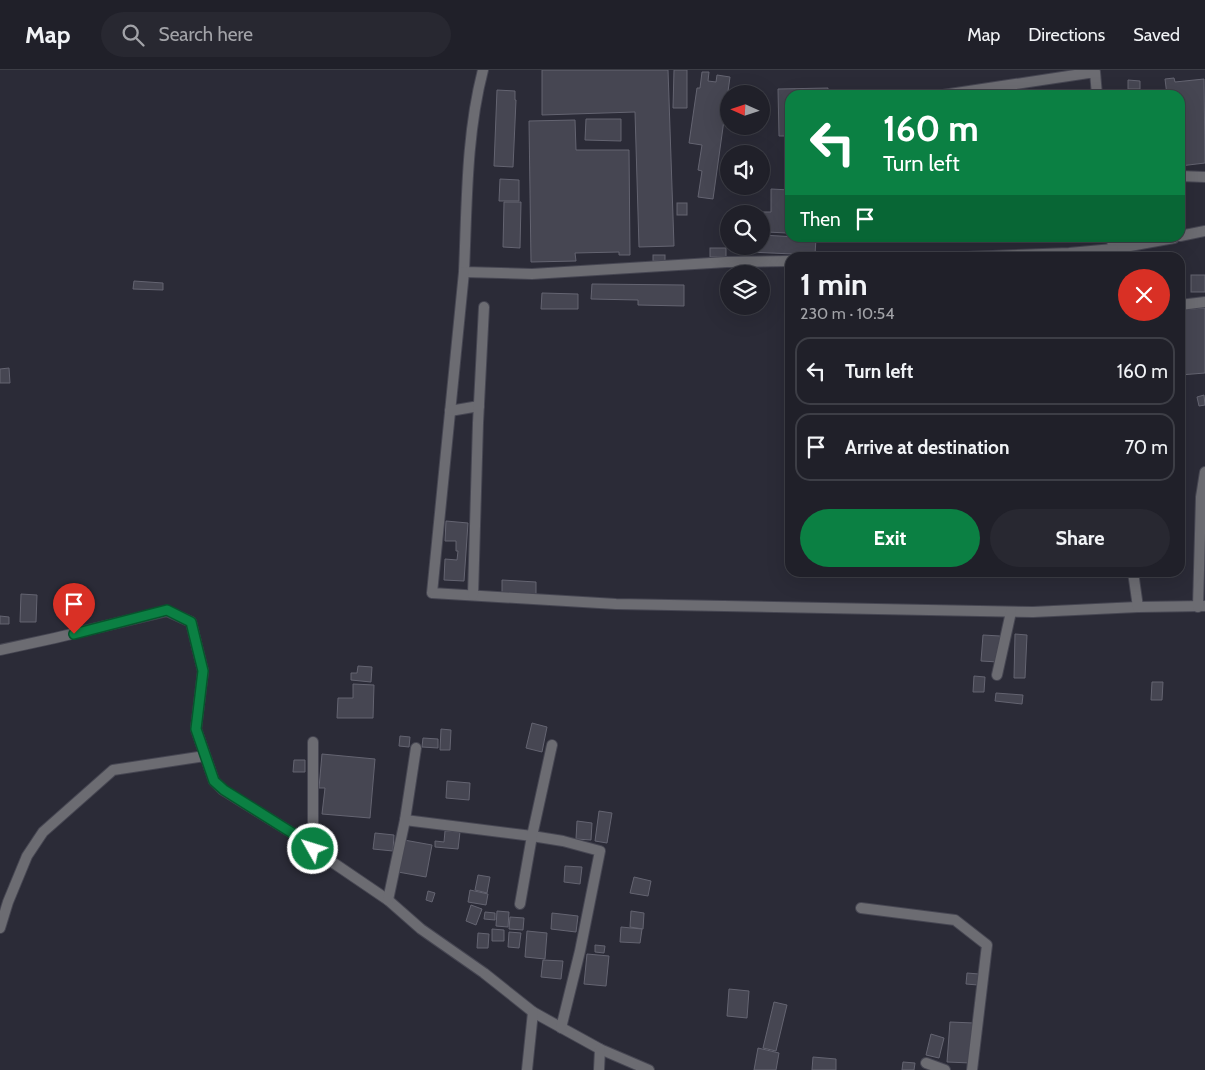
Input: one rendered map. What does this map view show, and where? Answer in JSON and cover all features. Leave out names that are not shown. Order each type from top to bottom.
[{"type":"street","points":[[483,70],[477,92],[469,161],[464,272],[432,593],[616,604],[1011,612],[1138,607],[1201,607],[1201,497],[1205,472]]},
{"type":"street","points":[[976,90],[1094,72],[1096,90]]},
{"type":"street","points":[[1185,176],[1205,177]]},
{"type":"street","points":[[1185,235],[1205,231]]},
{"type":"street","points":[[1112,242],[1113,249]]},
{"type":"street","points":[[1102,252],[1152,242]]},
{"type":"street","points":[[464,272],[532,274],[727,262],[785,261]]},
{"type":"street","points":[[1185,304],[1205,302]]},
{"type":"street","points":[[473,595],[484,307]]},
{"type":"street","points":[[450,411],[480,406]]},
{"type":"street","points":[[1134,577],[1138,607]]},
{"type":"street","points":[[0,650],[167,610],[191,622],[203,671],[196,729],[214,781],[224,790],[297,836],[388,900],[421,929],[484,973],[533,1012],[600,1049],[648,1070]]},
{"type":"street","points":[[997,675],[1011,612]]},
{"type":"street","points":[[313,742],[313,849]]},
{"type":"street","points":[[520,904],[532,836],[552,745]]},
{"type":"street","points":[[388,900],[405,820],[416,748]]},
{"type":"street","points":[[0,928],[8,902],[27,856],[43,832],[113,770],[205,756]]},
{"type":"street","points":[[405,820],[563,841],[600,852],[580,951],[561,1028]]},
{"type":"street","points":[[861,908],[955,920],[987,945],[972,1070]]},
{"type":"street","points":[[527,1070],[533,1012]]},
{"type":"street","points":[[599,1070],[600,1049]]},
{"type":"street","points":[[926,1063],[945,1070]]},
{"type":"building","points":[[542,70],[668,70],[674,246],[639,247],[635,112],[542,115]]},
{"type":"building","points":[[674,70],[687,70],[687,108],[673,108]]},
{"type":"building","points":[[702,72],[709,72],[708,81],[716,82],[717,75],[730,77],[729,85],[720,85],[720,135],[722,135],[713,199],[698,197],[702,171],[698,170],[702,145],[689,143],[697,88],[700,88]]},
{"type":"building","points":[[1174,78],[1175,82],[1204,79],[1205,163],[1185,165],[1185,90],[1166,90],[1165,79]]},
{"type":"building","points":[[1128,80],[1140,81],[1140,89],[1128,89]]},
{"type":"building","points":[[828,88],[828,90],[785,90],[785,136],[779,136],[778,89]]},
{"type":"building","points":[[497,90],[515,91],[513,167],[494,166]]},
{"type":"building","points":[[586,119],[621,119],[621,141],[585,140]]},
{"type":"building","points":[[575,120],[576,150],[629,150],[630,255],[619,255],[619,252],[575,253],[576,261],[531,262],[529,121]]},
{"type":"building","points":[[500,179],[519,180],[519,201],[499,201]]},
{"type":"building","points":[[771,189],[785,190],[785,233],[770,232]]},
{"type":"building","points":[[504,202],[521,202],[520,248],[503,247]]},
{"type":"building","points":[[677,203],[687,203],[687,215],[677,215]]},
{"type":"building","points":[[770,235],[785,236],[785,242],[816,242],[815,252],[785,252],[785,254],[770,253]]},
{"type":"building","points":[[710,248],[720,248],[720,255],[726,255],[726,257],[710,257]]},
{"type":"building","points":[[653,255],[665,255],[665,261],[653,261]]},
{"type":"building","points":[[1191,275],[1205,275],[1205,292],[1191,292]]},
{"type":"building","points":[[134,281],[163,283],[163,290],[133,289]]},
{"type":"building","points":[[592,284],[684,285],[684,306],[638,305],[638,300],[591,299]]},
{"type":"building","points":[[542,293],[578,294],[578,309],[541,309]]},
{"type":"building","points":[[1205,308],[1205,373],[1185,375],[1185,310]]},
{"type":"building","points":[[9,368],[10,383],[0,383],[0,369]]},
{"type":"building","points":[[1204,395],[1205,405],[1199,406],[1197,397]]},
{"type":"building","points":[[446,521],[468,523],[464,581],[444,580],[445,559],[457,560],[458,551],[456,551],[456,541],[445,541]]},
{"type":"building","points":[[502,580],[536,582],[536,595],[502,593]]},
{"type":"building","points":[[21,594],[37,595],[36,622],[20,622]]},
{"type":"building","points":[[0,616],[9,617],[9,624],[0,624]]},
{"type":"building","points":[[1015,634],[1027,635],[1025,678],[1014,678]]},
{"type":"building","points":[[983,635],[1000,636],[998,662],[981,661]]},
{"type":"building","points":[[358,666],[372,667],[371,682],[351,680],[351,673],[357,673]]},
{"type":"building","points":[[974,676],[985,677],[984,692],[973,692]]},
{"type":"building","points":[[1152,682],[1163,682],[1162,700],[1151,700]]},
{"type":"building","points":[[353,684],[374,685],[373,718],[337,718],[338,698],[353,698]]},
{"type":"building","points":[[996,693],[1023,695],[1022,704],[995,701]]},
{"type":"building","points":[[532,723],[547,727],[542,752],[526,748]]},
{"type":"building","points":[[441,729],[451,730],[450,750],[440,750]]},
{"type":"building","points":[[400,736],[410,737],[409,747],[399,746]]},
{"type":"building","points":[[423,738],[438,739],[438,748],[422,747]]},
{"type":"building","points":[[322,754],[375,759],[370,818],[322,814],[325,788],[319,788]]},
{"type":"building","points":[[294,760],[305,760],[305,772],[293,772]]},
{"type":"building","points":[[447,781],[470,783],[469,800],[446,798]]},
{"type":"building","points":[[599,811],[612,813],[607,843],[595,841]]},
{"type":"building","points":[[577,821],[592,823],[591,840],[576,839]]},
{"type":"building","points":[[445,831],[460,832],[458,849],[435,847],[435,841],[444,842]]},
{"type":"building","points":[[375,833],[394,835],[393,851],[373,849]]},
{"type":"building","points":[[404,840],[432,845],[426,877],[398,872]]},
{"type":"building","points":[[565,866],[582,867],[580,884],[564,882]]},
{"type":"building","points":[[478,875],[490,877],[487,893],[475,890]]},
{"type":"building","points":[[634,877],[651,881],[648,896],[630,893]]},
{"type":"building","points":[[470,890],[488,894],[486,905],[468,902]]},
{"type":"building","points":[[428,891],[435,893],[432,902],[426,900]]},
{"type":"building","points":[[471,905],[482,909],[476,925],[466,921]]},
{"type":"building","points":[[497,911],[509,912],[508,927],[496,926]]},
{"type":"building","points":[[631,911],[644,913],[643,929],[630,927]]},
{"type":"building","points":[[485,912],[495,913],[495,920],[484,919]]},
{"type":"building","points":[[552,913],[578,916],[576,932],[551,929]]},
{"type":"building","points":[[510,917],[524,918],[523,930],[509,929]]},
{"type":"building","points":[[621,927],[642,929],[640,943],[620,942]]},
{"type":"building","points":[[492,929],[504,930],[504,941],[492,941]]},
{"type":"building","points":[[527,931],[547,933],[545,959],[525,957]]},
{"type":"building","points":[[509,932],[521,933],[519,948],[508,947]]},
{"type":"building","points":[[478,933],[489,934],[488,948],[477,948]]},
{"type":"building","points":[[595,945],[605,946],[604,953],[595,952]]},
{"type":"building","points":[[587,954],[609,956],[606,986],[584,984]]},
{"type":"building","points":[[543,960],[563,961],[561,979],[541,977]]},
{"type":"building","points":[[967,973],[979,974],[978,985],[966,984]]},
{"type":"building","points":[[729,989],[749,991],[747,1018],[727,1016]]},
{"type":"building","points":[[774,1002],[787,1005],[776,1051],[763,1048]]},
{"type":"building","points":[[950,1022],[974,1023],[971,1063],[947,1062]]},
{"type":"building","points":[[931,1034],[944,1038],[939,1058],[926,1055]]},
{"type":"building","points":[[758,1048],[779,1053],[776,1070],[754,1070]]},
{"type":"building","points":[[813,1057],[836,1059],[836,1070],[812,1070]]},
{"type":"building","points":[[903,1062],[915,1063],[914,1070],[902,1070]]},
{"type":"route","points":[[74,634],[167,610],[191,622],[203,671],[196,729],[214,781],[224,790],[297,836],[313,849]]}]
